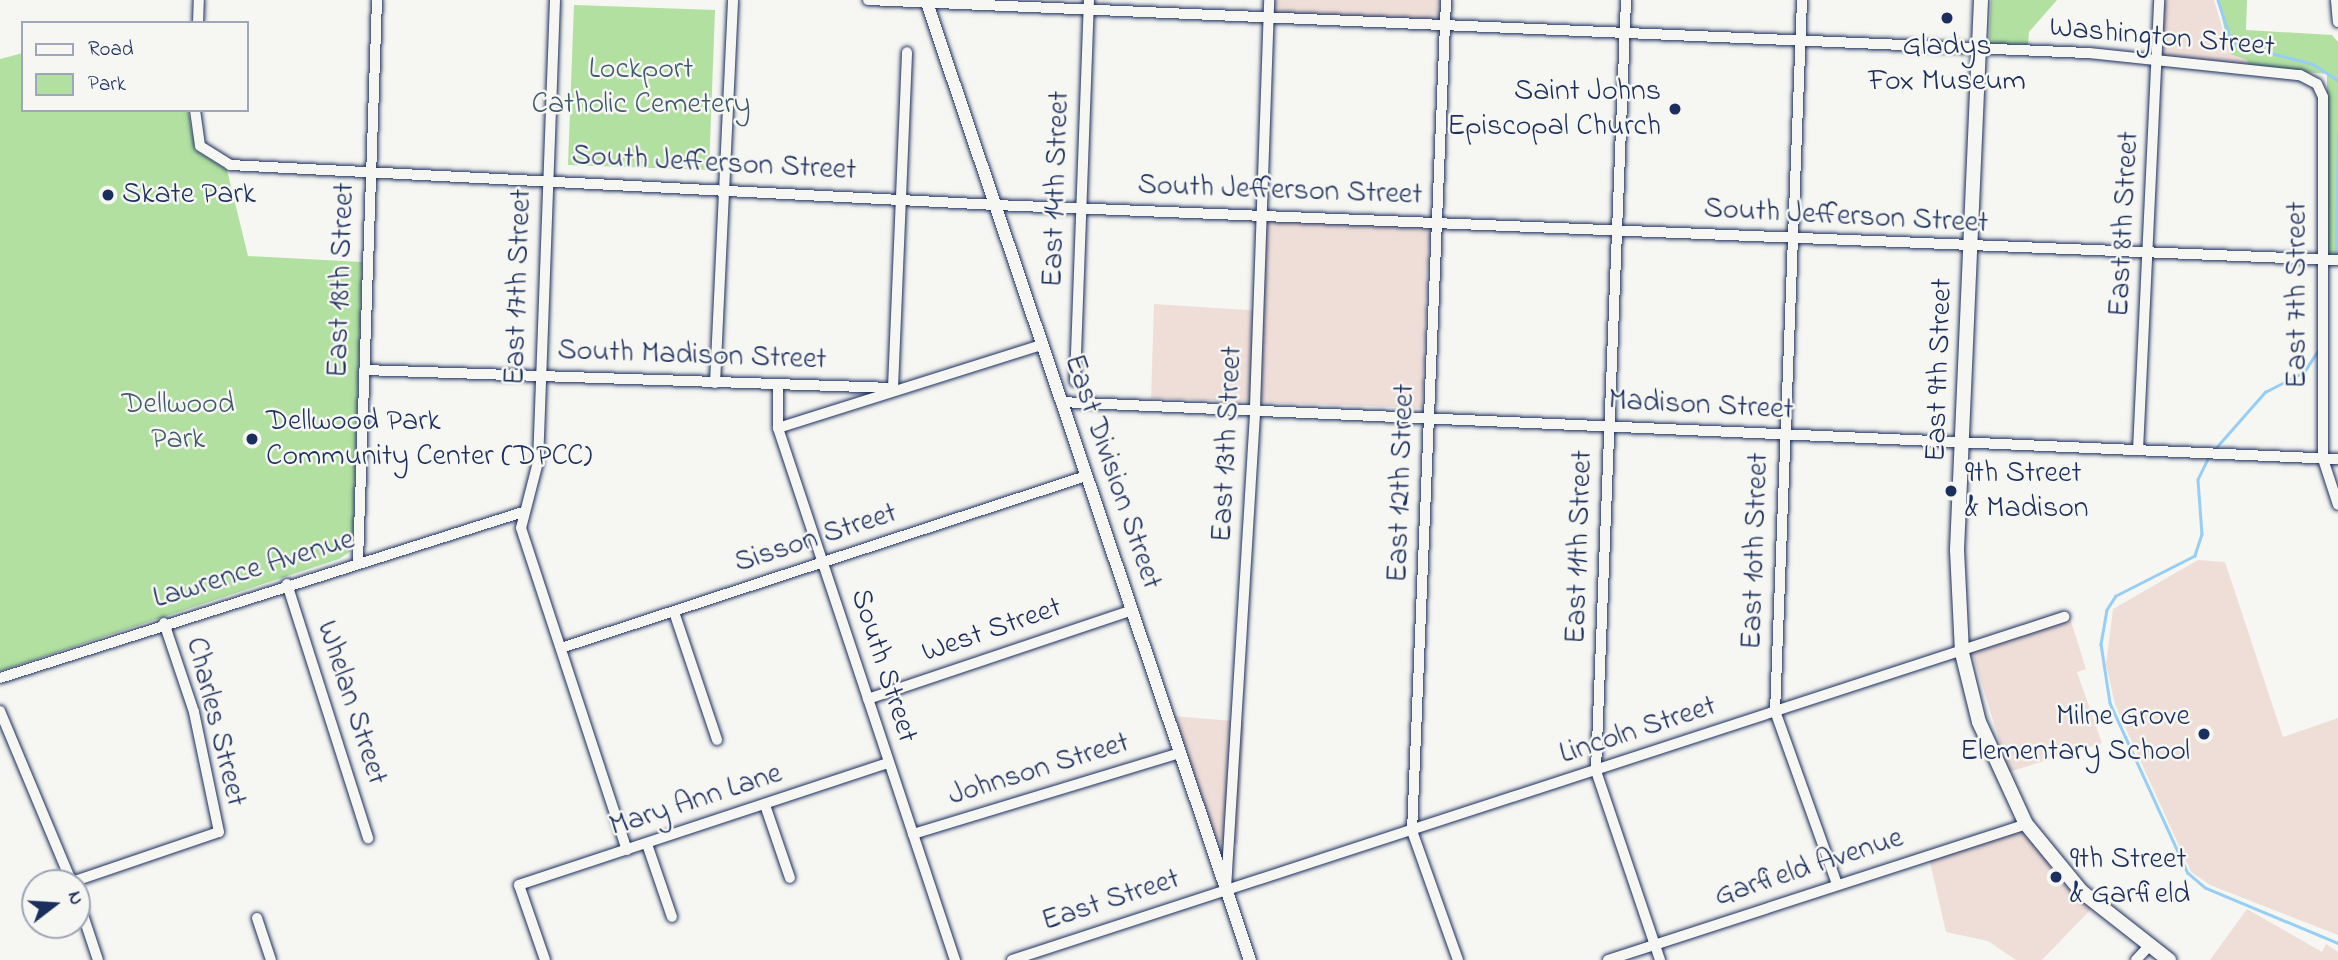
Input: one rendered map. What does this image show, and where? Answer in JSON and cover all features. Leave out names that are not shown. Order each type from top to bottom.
[{"type":"main road","name":"East 9th Street","points":[[1982,0],[1957,583],[1962,653],[1979,722],[2026,824],[2081,891],[2148,947],[2169,960]]},
{"type":"street","points":[[198,21],[199,0]]},
{"type":"street","name":"East 18th Street","points":[[358,561],[377,0]]},
{"type":"street","name":"East 17th Street","points":[[555,0],[537,477],[523,512],[521,528],[627,850]]},
{"type":"street","points":[[715,383],[722,189],[733,0]]},
{"type":"street","name":"Washington Street","points":[[868,0],[2158,59],[2300,75],[2317,84]]},
{"type":"street","name":"East 14th Street","points":[[1075,380],[1089,0]]},
{"type":"street","name":"East 13th Street","points":[[1226,888],[1255,407],[1269,0]]},
{"type":"street","name":"East 12th Street","points":[[1446,0],[1412,831],[1458,960]]},
{"type":"street","name":"East 11th Street","points":[[1626,0],[1596,771],[1660,960]]},
{"type":"street","name":"East 10th Street","points":[[1802,0],[1775,711],[1838,884]]},
{"type":"street","name":"East 8th Street","points":[[2138,450],[2159,0]]},
{"type":"street","points":[[2336,0],[2338,22]]},
{"type":"street","name":"East Division Street","points":[[926,1],[1251,960]]},
{"type":"street","points":[[893,388],[907,52]]},
{"type":"street","name":"East 7th Street","points":[[2317,84],[2323,106],[2323,459],[2338,505]]},
{"type":"street","name":"South Jefferson Street","points":[[195,112],[200,146],[220,163],[996,205],[1262,214],[1971,248],[2338,260]]},
{"type":"street","points":[[779,428],[893,388],[1041,345]]},
{"type":"street","name":"South Madison Street","points":[[364,370],[893,388]]},
{"type":"street","name":"South Street","points":[[778,386],[779,428],[955,960]]},
{"type":"street","name":"Madison Street","points":[[1061,401],[1429,415],[1784,435],[1964,439],[2338,459]]},
{"type":"street","name":"Sisson Street","points":[[561,648],[1086,476]]},
{"type":"street","name":"Lawrence Avenue","points":[[0,678],[287,583],[523,512]]},
{"type":"street","name":"Whelan Street","points":[[287,583],[368,838]]},
{"type":"street","name":"West Street","points":[[868,699],[1132,610]]},
{"type":"street","points":[[674,612],[717,740]]},
{"type":"street","name":"Lincoln Street","points":[[1226,888],[1412,831],[1775,711],[1962,653],[2064,617]]},
{"type":"street","name":"Charles Street","points":[[91,876],[219,832],[194,712],[164,624]]},
{"type":"street","points":[[0,710],[66,869]]},
{"type":"street","name":"Johnson Street","points":[[913,834],[1180,753]]},
{"type":"street","name":"Mary Ann Lane","points":[[545,960],[519,885],[888,763]]},
{"type":"street","points":[[765,805],[790,878]]},
{"type":"street","name":"Garfield Avenue","points":[[1608,960],[2026,824]]},
{"type":"street","points":[[647,844],[672,917]]},
{"type":"street","name":"East Street","points":[[1012,960],[1226,888]]},
{"type":"street","points":[[257,918],[271,960]]},
{"type":"street","points":[[90,939],[97,960]]},
{"type":"street","points":[[2136,960],[2148,947]]},
{"type":"shaded area","points":[[1274,0],[1441,0],[1440,20],[1273,13]]},
{"type":"shaded area","points":[[2163,0],[2214,0],[2230,54],[2248,60],[2248,67],[2162,56]]},
{"type":"shaded area","points":[[1267,218],[1430,228],[1422,408],[1151,398],[1154,304],[1263,311]]},
{"type":"shaded area","name":"Milne Grove Elementary School","points":[[2198,560],[2225,562],[2283,737],[2338,718],[2338,935],[2210,885],[2191,872],[2115,705],[2106,664],[2113,609]]},
{"type":"shaded area","points":[[2068,612],[2086,669],[2077,672],[2102,743],[2009,772],[1970,645]]},
{"type":"shaded area","points":[[1173,716],[1244,722],[1238,844],[1216,842]]},
{"type":"shaded area","points":[[2026,829],[2093,907],[2042,960],[2016,960],[1988,941],[1946,932],[1929,858]]},
{"type":"shaded area","points":[[2247,909],[2322,952],[2326,944],[2338,952],[2338,960],[2210,960]]},
{"type":"green space","points":[[1991,0],[2057,0],[2029,32],[2028,45],[1989,44]]},
{"type":"green space","points":[[2218,0],[2247,0],[2246,30],[2332,35],[2338,42],[2338,255],[2327,254],[2327,74],[2248,67],[2247,60],[2230,54]]},
{"type":"green space","name":"Lockport Catholic Cemetery","points":[[574,5],[715,10],[709,170],[568,165]]},
{"type":"green space","name":"Dellwood Park","points":[[21,54],[21,112],[188,112],[195,150],[227,170],[248,256],[362,262],[351,551],[339,559],[0,671],[0,59]]},
{"type":"waterway","points":[[2218,0],[2232,43],[2313,64],[2338,80]]},
{"type":"waterway","points":[[2336,256],[2338,133]]},
{"type":"waterway","points":[[2213,451],[2265,392],[2304,372],[2317,352]]},
{"type":"waterway","points":[[2209,457],[2198,480],[2202,534],[2195,556],[2116,596],[2107,610],[2101,644],[2110,703],[2188,873],[2206,888],[2338,943]]},
{"type":"place","name":"Gladys Fox Museum","points":[[1947,18]]},
{"type":"place","name":"Saint Johns Episcopal Church","points":[[1675,109]]},
{"type":"place","name":"Skate Park","points":[[108,195]]},
{"type":"place","name":"Dellwood Park Community Center (DPCC)","points":[[252,439]]},
{"type":"place","name":"9th Street & Madison","points":[[1951,491]]},
{"type":"place","name":"Milne Grove Elementary School","points":[[2204,734]]},
{"type":"place","name":"9th Street & Garfield","points":[[2056,877]]}]
